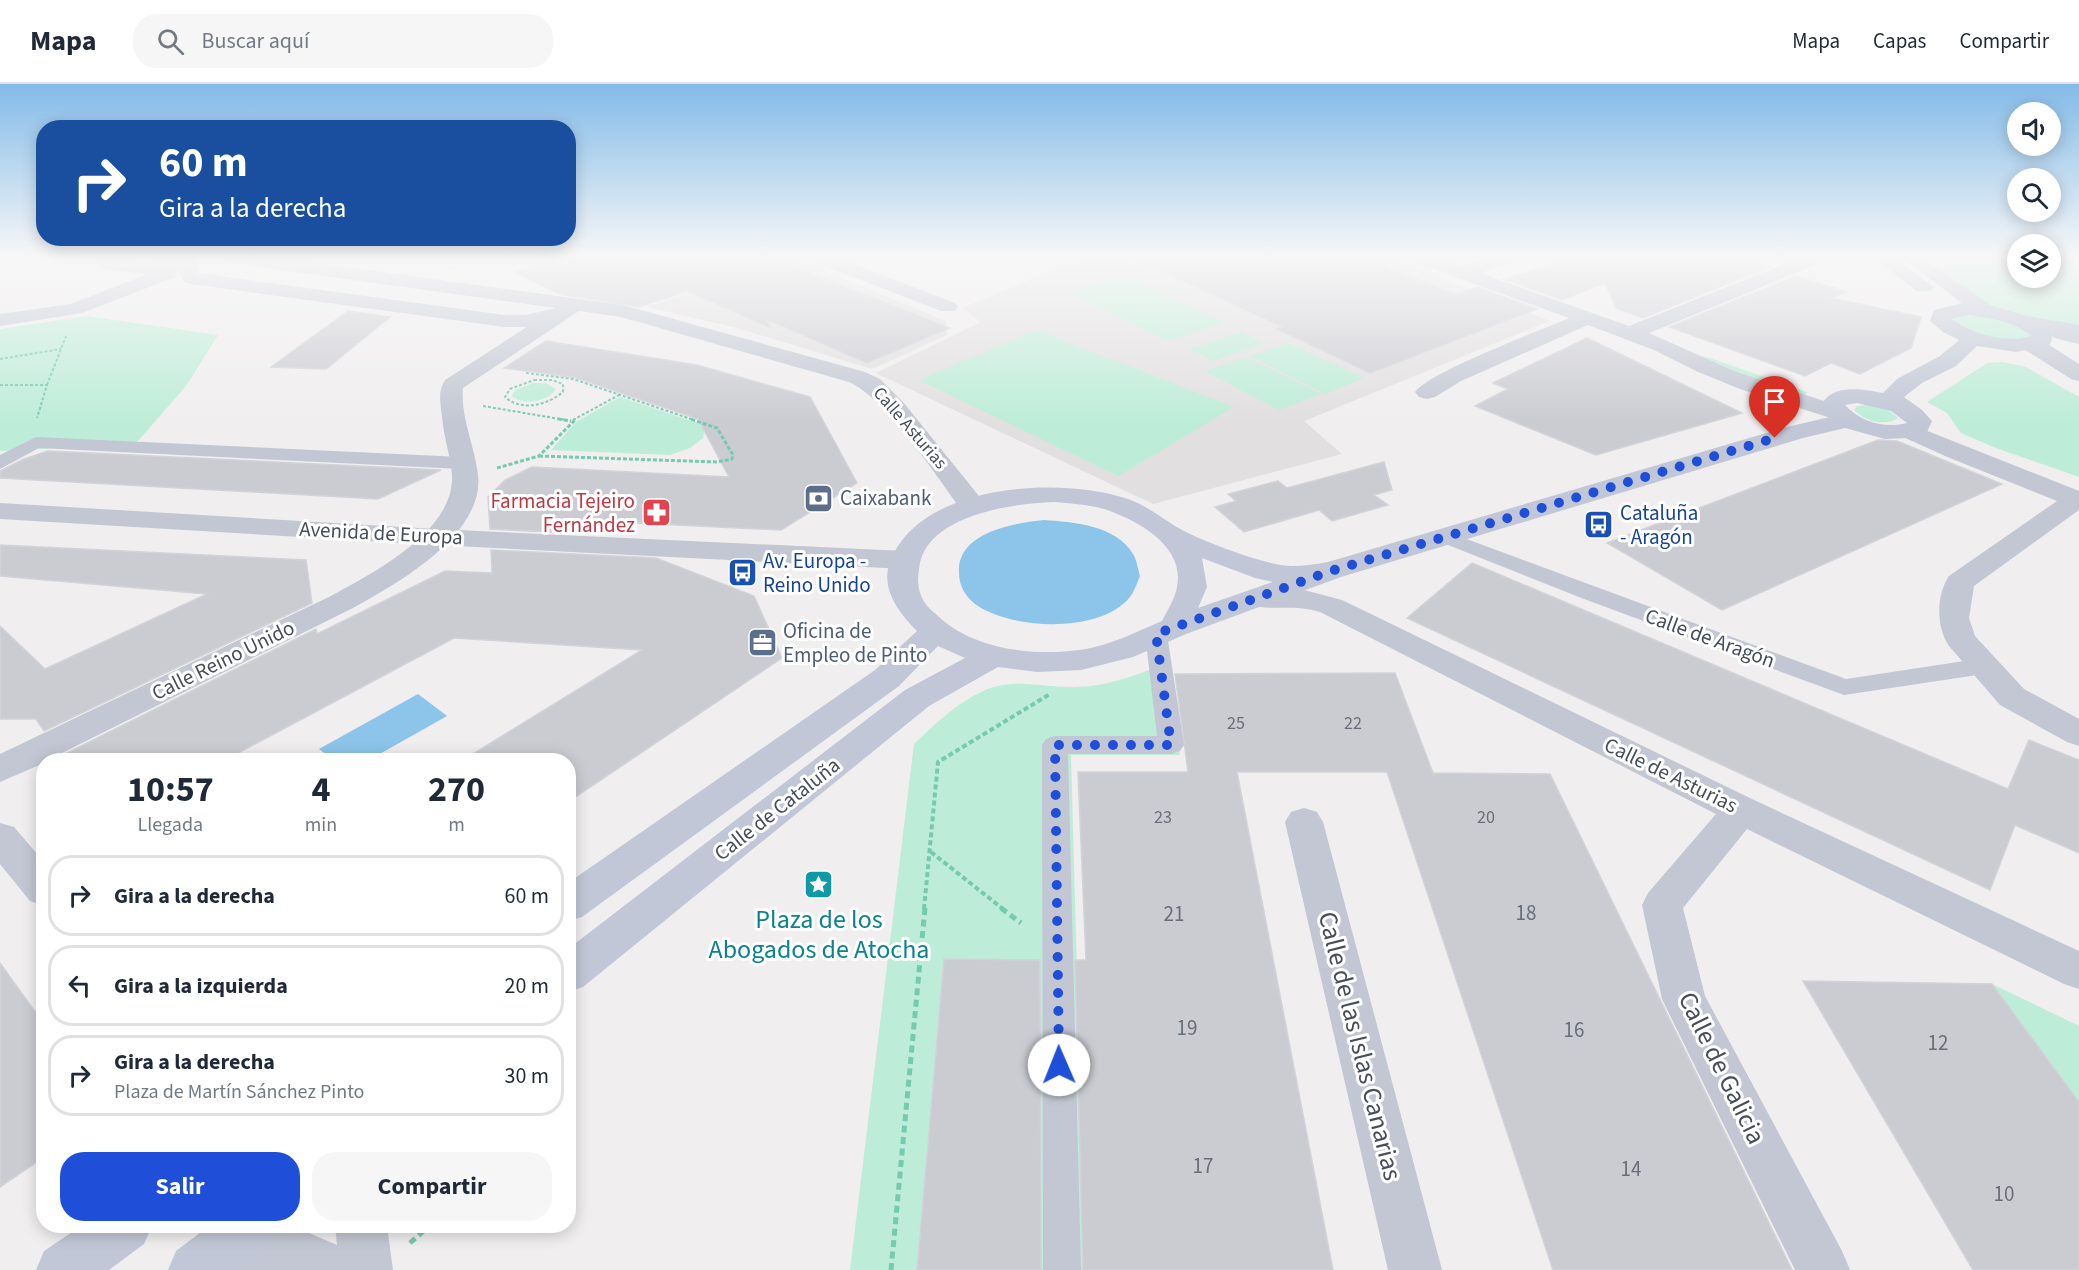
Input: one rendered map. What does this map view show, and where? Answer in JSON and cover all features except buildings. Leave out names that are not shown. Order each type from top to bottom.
[{"type":"main road","points":[[1946,312],[1941,314],[1940,321],[1951,330],[1994,343],[2057,334]]},
{"type":"main road","points":[[1990,312],[2057,334]]},
{"type":"main road","points":[[1890,402],[1891,396],[1904,385],[1948,360],[1973,338]]},
{"type":"main road","points":[[1331,571],[1293,575],[1265,572],[1174,537],[1149,519],[1116,504],[1087,498],[1024,495],[974,506],[938,522],[918,539],[905,560],[902,584],[912,609],[935,631],[962,646],[993,656],[1037,662],[1081,660],[1122,650],[1166,630],[1259,599],[1331,571],[1796,432],[1865,397],[1890,402],[1904,408],[1920,421],[1918,427],[1910,430],[1880,430],[1843,410]]},
{"type":"main road","points":[[1166,630],[1192,587],[1190,561],[1174,537]]},
{"type":"main road","name":"Calle de Cataluña","points":[[576,899],[887,678],[935,631]]},
{"type":"main road","name":"Calle de Cataluña","points":[[576,968],[917,698],[993,656]]},
{"type":"main road","points":[[63,1270],[112,1233]]},
{"type":"main road","points":[[201,1265],[242,1233]]},
{"type":"street","points":[[0,320],[52,312]]},
{"type":"street","name":"Calle Asturias","points":[[439,312],[494,320],[526,321],[556,312]]},
{"type":"street","points":[[0,463],[36,442],[463,471],[451,391],[453,385],[563,312]]},
{"type":"street","name":"Calle Asturias","points":[[629,312],[667,321],[857,377],[872,384],[895,407],[974,506]]},
{"type":"street","points":[[1571,312],[1662,345],[1687,359],[1789,398],[1843,410]]},
{"type":"street","points":[[1630,333],[1678,312]]},
{"type":"street","points":[[1427,392],[1453,376],[1587,318]]},
{"type":"street","points":[[2057,334],[2079,375]]},
{"type":"street","points":[[1910,430],[1954,451],[2078,500]]},
{"type":"street","name":"Calle Reino Unido","points":[[0,769],[340,603],[393,573],[413,559],[436,537],[454,515],[461,499],[463,471]]},
{"type":"street","points":[[2078,500],[1960,582],[1954,618],[1960,639],[2013,697],[2079,735]]},
{"type":"street","name":"Avenida de Europa","points":[[0,511],[436,537],[905,560]]},
{"type":"street","name":"Calle de Aragón","points":[[1445,537],[1844,687],[1984,666]]},
{"type":"street","name":"Calle de Asturias","points":[[1259,599],[1295,596],[1309,598],[1331,606],[1741,810],[2079,971]]},
{"type":"street","points":[[1062,1270],[1055,745],[1171,745],[1166,630]]},
{"type":"street","name":"Calle de Galicia","points":[[1741,810],[1662,905],[1684,999],[1823,1270]]},
{"type":"street","name":"Calle de las Islas Canarias","points":[[1305,822],[1415,1270]]},
{"type":"street","points":[[0,837],[36,880]]},
{"type":"street","points":[[362,1233],[366,1270]]},
{"type":"street","points":[[201,1265],[302,1257],[333,1270]]},
{"type":"path","points":[[36,419],[74,312]]},
{"type":"path","points":[[0,359],[61,349]]},
{"type":"path","points":[[463,471],[539,456],[726,462],[732,459],[733,455],[717,428],[573,379],[480,366]]},
{"type":"path","points":[[552,380],[556,377]]},
{"type":"path","points":[[534,380],[552,380],[563,384],[565,388],[559,396],[542,403],[517,404],[505,398],[510,389],[534,380]]},
{"type":"path","points":[[0,385],[47,385]]},
{"type":"path","points":[[539,456],[572,421],[619,395]]},
{"type":"path","points":[[453,402],[572,421]]},
{"type":"path","points":[[508,410],[517,404]]},
{"type":"path","points":[[891,1270],[938,762],[1061,687]]},
{"type":"path","points":[[930,851],[1057,952]]},
{"type":"shaded area","points":[[670,312],[925,312],[946,321],[947,335],[872,369],[737,328]]},
{"type":"shaded area","points":[[968,312],[1528,312],[1550,321],[1304,421],[1342,454],[1153,504],[876,373],[981,322]]},
{"type":"green space","points":[[1110,312],[1203,312],[1224,322],[1168,341]]},
{"type":"green space","points":[[1991,312],[2079,312],[2079,331]]},
{"type":"green space","points":[[1962,313],[2012,321],[2032,335],[2029,339],[2011,342],[1958,330],[1948,317]]},
{"type":"green space","points":[[87,316],[218,335],[186,386],[130,450],[58,448],[0,451],[0,329]]},
{"type":"green space","points":[[1036,330],[1234,407],[1118,476],[919,380]]},
{"type":"green space","points":[[1241,332],[1265,343],[1213,361],[1189,349]]},
{"type":"green space","points":[[1288,343],[1364,378],[1325,394],[1250,356]]},
{"type":"green space","points":[[1678,351],[1710,358],[1807,392],[1803,399]]},
{"type":"green space","points":[[1246,357],[1321,394],[1279,410],[1205,371]]},
{"type":"green space","points":[[2003,362],[2026,367],[2079,397],[2079,477],[1996,448],[1961,433],[1947,413],[1927,402],[1987,363]]},
{"type":"green space","points":[[533,383],[546,383],[556,389],[541,400],[529,402],[512,396],[515,390]]},
{"type":"green space","points":[[620,397],[701,424],[705,428],[703,438],[690,448],[670,455],[551,450],[576,422]]},
{"type":"green space","points":[[1868,405],[1888,410],[1898,418],[1887,422],[1875,421],[1863,417],[1854,410],[1857,406]]},
{"type":"green space","points":[[1167,663],[1180,755],[1071,755],[1085,1270],[850,1270],[914,744],[955,708],[973,696],[995,687],[1018,684],[1062,687],[1098,685],[1133,676]]},
{"type":"green space","points":[[1992,984],[2079,1026],[2079,1102]]},
{"type":"water","points":[[1044,520],[1093,527],[1105,531],[1125,544],[1134,556],[1140,576],[1130,597],[1116,609],[1098,617],[1055,624],[1010,619],[991,613],[971,601],[963,590],[959,577],[961,559],[967,548],[977,539],[989,533],[1018,524]]},
{"type":"water","points":[[418,694],[447,716],[381,753],[324,753],[319,749]]},
{"type":"place","name":"Caixabank","points":[[819,498]]},
{"type":"place","name":"Farmacia Tejeiro Fernández","points":[[656,513]]},
{"type":"place","name":"Cataluña - Aragón","points":[[1599,525]]},
{"type":"place","name":"Av. Europa - Reino Unido","points":[[742,573]]},
{"type":"place","name":"Oficina de Empleo de Pinto","points":[[762,643]]},
{"type":"place","name":"Plaza de los Abogados de Atocha","points":[[819,885]]},
{"type":"route","points":[[1059,1065],[1055,745],[1171,745],[1156,634],[1259,599],[1331,571],[1775,438]]}]
